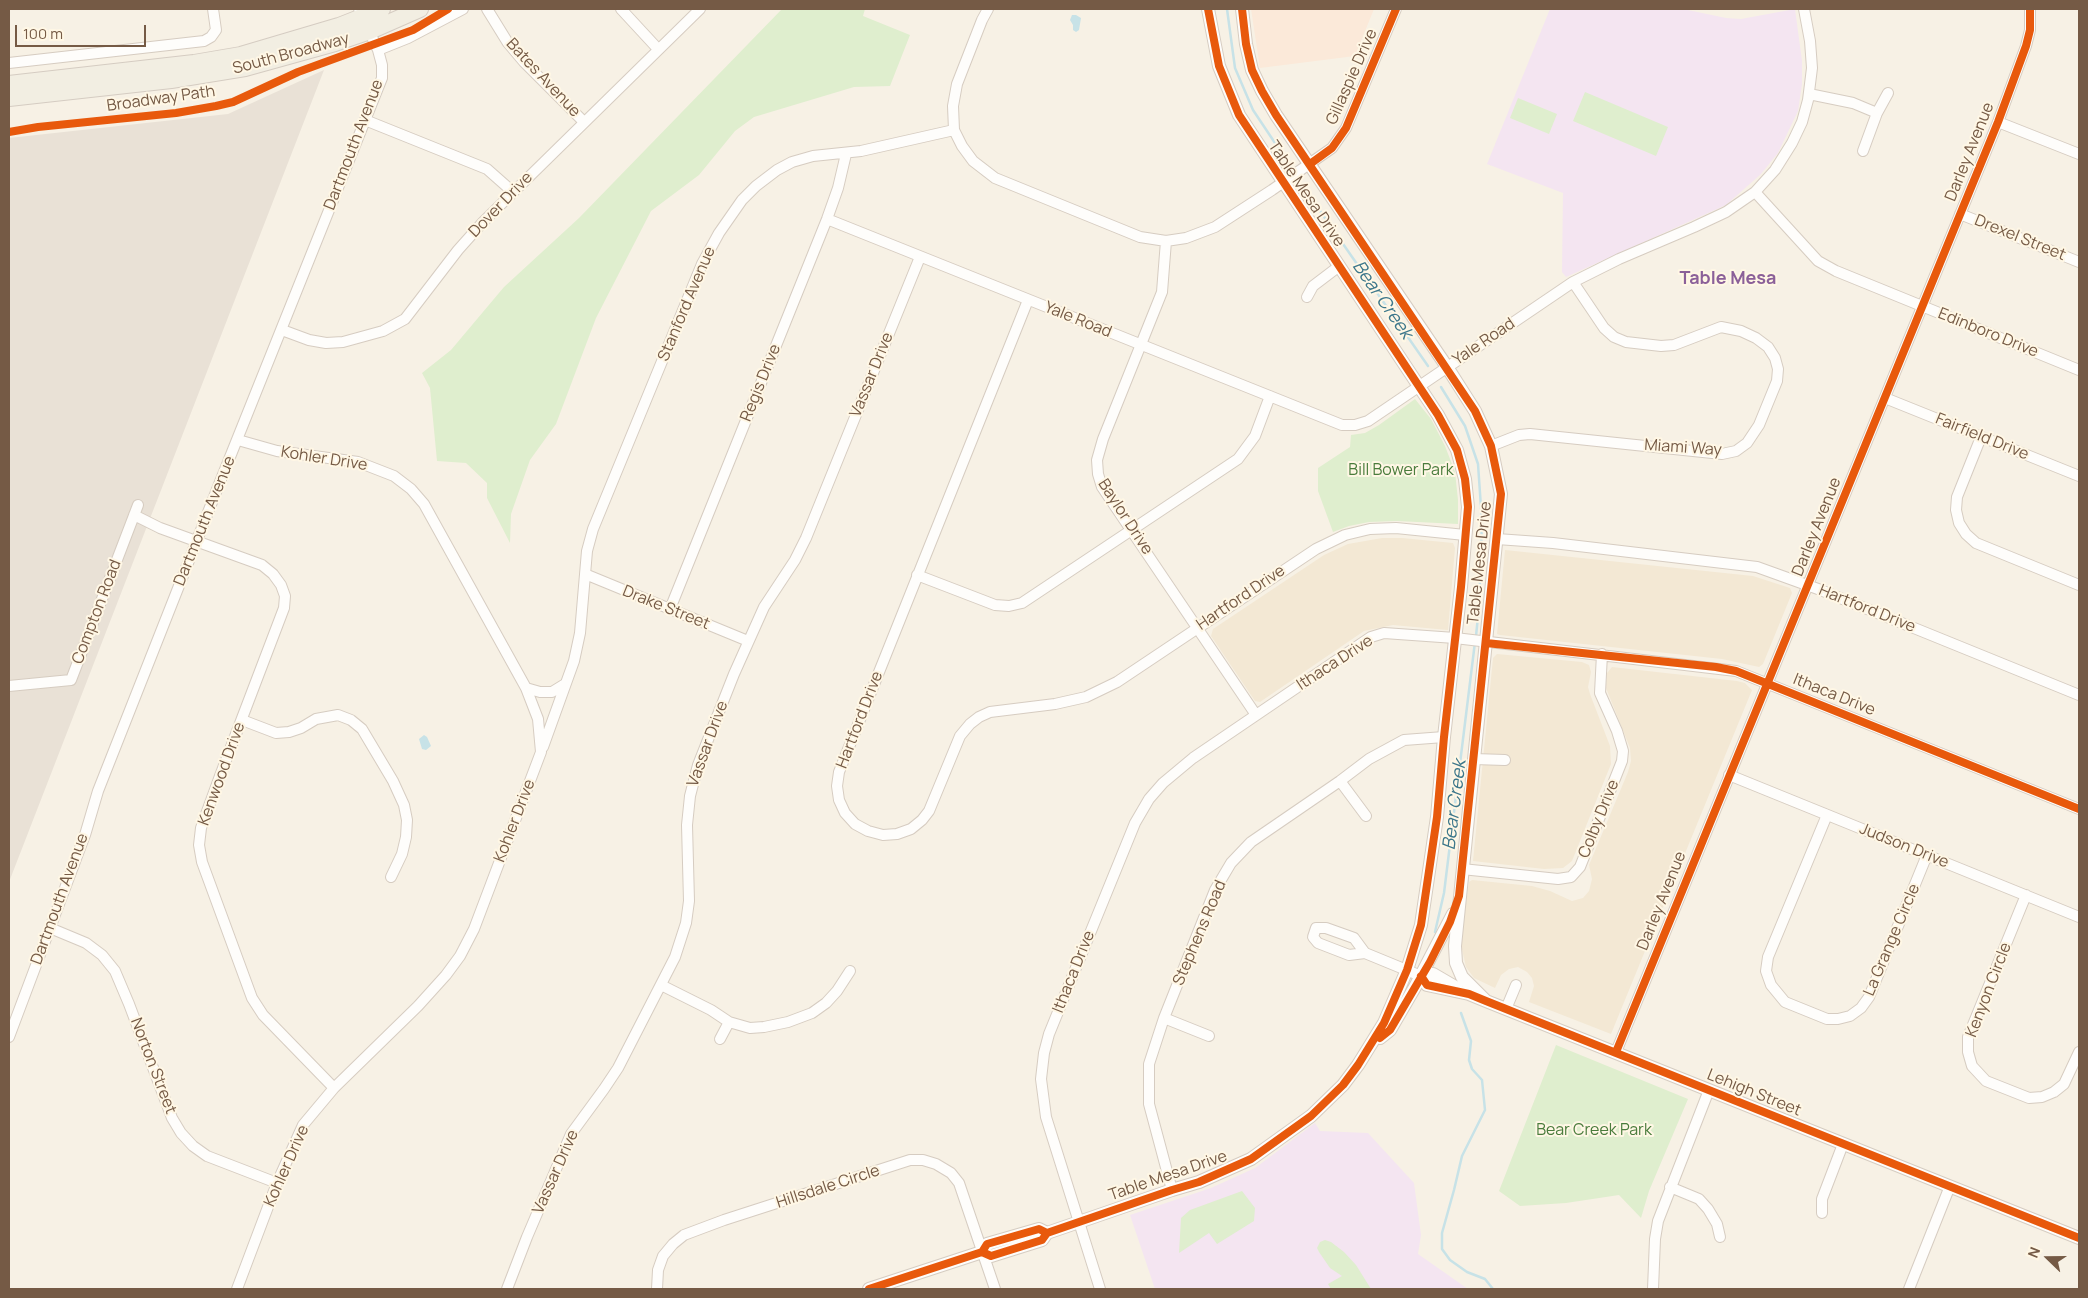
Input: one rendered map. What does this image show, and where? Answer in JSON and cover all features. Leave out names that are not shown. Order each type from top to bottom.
[{"type":"main road","name":"South Broadway","points":[[9,98],[228,72],[308,52],[382,9]]},
{"type":"main road","name":"South Broadway","points":[[9,84],[194,64],[240,55],[364,19],[420,9]]},
{"type":"street","points":[[9,63],[204,42],[216,30],[213,9]]},
{"type":"street","points":[[378,50],[408,38],[463,9]]},
{"type":"street","name":"Bates Avenue","points":[[487,9],[508,43],[524,62],[584,122]]},
{"type":"street","points":[[620,9],[658,49]]},
{"type":"street","name":"Dover Drive","points":[[282,330],[309,340],[326,343],[343,342],[384,331],[401,322],[427,292],[458,250],[513,192],[700,9]]},
{"type":"street","points":[[954,130],[953,106],[957,84],[988,9]]},
{"type":"street","name":"Table Mesa Drive","points":[[869,1289],[889,1286],[982,1252],[991,1256],[1042,1240],[1047,1233],[1199,1182],[1238,1166],[1289,1134],[1343,1085],[1372,1044],[1407,970],[1421,925],[1428,887],[1444,737],[1460,639],[1468,507],[1465,479],[1457,450],[1446,428],[1238,115],[1229,95],[1217,58],[1208,9]]},
{"type":"street","name":"Table Mesa Drive","points":[[1242,9],[1246,44],[1255,77],[1276,115],[1476,411],[1491,446],[1501,494],[1498,539],[1482,642],[1474,759],[1454,946],[1456,963],[1462,978],[1486,1001]]},
{"type":"street","name":"Gillaspie Drive","points":[[954,130],[962,146],[973,161],[995,178],[1140,237],[1166,241],[1186,238],[1211,229],[1332,148],[1346,128],[1396,9]]},
{"type":"street","name":"Yale Road","points":[[827,219],[1342,425],[1355,425],[1368,421],[1573,282],[1619,259],[1718,216],[1755,192],[1774,170],[1792,143],[1802,122],[1809,94],[1811,59],[1804,9]]},
{"type":"street","name":"Darley Avenue","points":[[1616,1052],[1998,122],[2026,46],[2030,30],[2030,9]]},
{"type":"street","name":"Dartmouth Avenue","points":[[9,1037],[85,835],[98,792],[382,78],[382,65],[378,50],[364,19]]},
{"type":"street","points":[[1863,150],[1877,112],[1888,93]]},
{"type":"street","points":[[1809,94],[1853,103],[1877,112]]},
{"type":"street","points":[[365,120],[487,170],[513,192]]},
{"type":"street","points":[[1998,122],[2079,154]]},
{"type":"street","name":"Stanford Avenue","points":[[541,752],[574,661],[580,633],[587,552],[593,529],[702,264],[719,232],[742,200],[756,186],[776,170],[792,162],[813,156],[846,154],[954,130]]},
{"type":"street","name":"Regis Drive","points":[[670,609],[827,219],[838,188],[846,154]]},
{"type":"street","name":"Edinboro Drive","points":[[1755,192],[1818,261],[1836,271],[2079,370]]},
{"type":"street","name":"Drexel Street","points":[[1960,214],[2079,262]]},
{"type":"street","name":"Baylor Drive","points":[[1166,241],[1162,292],[1103,439],[1097,460],[1098,474],[1102,487],[1133,530],[1256,715]]},
{"type":"street","name":"Vassar Drive","points":[[507,1289],[571,1134],[618,1068],[675,957],[686,923],[689,901],[687,825],[690,796],[698,765],[748,641],[764,607],[796,560],[806,538],[920,257]]},
{"type":"street","points":[[1307,297],[1313,286],[1338,267]]},
{"type":"street","name":"Miami Way","points":[[1491,446],[1519,435],[1530,434],[1722,454],[1736,450],[1753,438],[1777,381],[1776,363],[1768,347],[1752,335],[1725,327],[1700,334],[1674,345],[1660,346],[1626,342],[1614,337],[1604,328],[1573,282]]},
{"type":"street","name":"Hartford Drive","points":[[1028,300],[839,772],[837,786],[839,800],[845,813],[855,824],[868,832],[883,835],[897,834],[911,829],[922,820],[929,812],[960,736],[979,717],[990,712],[1056,704],[1086,697],[1124,677],[1316,549],[1346,535],[1370,529],[1396,528],[1465,535]]},
{"type":"street","points":[[917,575],[995,605],[1008,606],[1031,598],[1238,459],[1255,436],[1270,396]]},
{"type":"street","name":"Fairfield Drive","points":[[1885,398],[2079,476]]},
{"type":"street","points":[[1981,437],[1957,497],[1956,510],[1959,523],[1966,534],[1976,543],[2079,585]]},
{"type":"street","name":"Kohler Drive","points":[[237,1289],[277,1184],[303,1125],[334,1088],[418,1006],[446,975],[460,956],[474,928],[541,752],[538,719],[526,688],[424,504],[411,488],[394,476],[358,462],[278,451],[238,440]]},
{"type":"street","name":"Compton Road","points":[[9,686],[71,680],[138,505]]},
{"type":"street","points":[[134,515],[143,521],[196,542]]},
{"type":"street","name":"Hartford Drive","points":[[1498,539],[1553,543],[1751,566],[1808,585],[2079,695]]},
{"type":"street","name":"Kenwood Drive","points":[[196,542],[262,565],[273,574],[281,585],[285,596],[284,608],[201,828],[200,845],[202,862],[252,998],[263,1015],[334,1088]]},
{"type":"street","name":"Drake Street","points":[[584,574],[748,641]]},
{"type":"street","name":"Ithaca Drive","points":[[1100,1289],[1046,1117],[1041,1079],[1044,1053],[1049,1034],[1135,823],[1149,799],[1163,783],[1193,758],[1371,637],[1384,633],[1460,639],[1736,670],[2079,808]]},
{"type":"street","name":"Colby Drive","points":[[1462,869],[1558,879],[1570,877],[1580,867],[1622,761],[1623,751],[1600,693],[1602,654]]},
{"type":"street","points":[[526,688],[540,692],[552,692],[565,684]]},
{"type":"street","points":[[242,720],[276,733],[289,732],[316,719],[338,715],[351,720],[362,729],[404,805],[407,820],[402,854],[391,876]]},
{"type":"street","name":"Stephens Road","points":[[1172,1190],[1148,1104],[1149,1064],[1164,1018],[1215,890],[1231,863],[1251,842],[1340,781],[1368,759],[1404,740],[1444,737]]},
{"type":"street","points":[[1474,759],[1505,760]]},
{"type":"street","name":"Judson Drive","points":[[1729,775],[2079,917]]},
{"type":"street","points":[[1340,781],[1366,816]]},
{"type":"street","name":"La Grange Circle","points":[[1827,815],[1768,957],[1766,972],[1771,985],[1785,1002],[1827,1019],[1850,1016],[1861,1008],[1869,997],[1927,856]]},
{"type":"street","name":"Kenyon Circle","points":[[2026,895],[1968,1038],[1968,1052],[1972,1066],[1986,1081],[2029,1098],[2042,1097],[2056,1091],[2064,1084],[2079,1052]]},
{"type":"street","name":"Table Mesa Drive","points":[[1372,1044],[1390,1030],[1450,922],[1459,896]]},
{"type":"street","name":"Norton Street","points":[[50,928],[86,944],[102,955],[115,971],[130,1004],[172,1118],[181,1133],[193,1146],[207,1156],[277,1184]]},
{"type":"street","name":"Lehigh Street","points":[[1365,952],[1421,976],[1427,985],[1469,994],[2079,1238]]},
{"type":"street","points":[[661,985],[711,1010],[729,1022],[750,1028],[764,1027],[788,1022],[812,1013],[838,991],[850,971]]},
{"type":"street","points":[[1506,1009],[1516,985]]},
{"type":"street","points":[[1164,1018],[1209,1036]]},
{"type":"street","points":[[720,1039],[729,1022]]},
{"type":"street","points":[[1653,1289],[1655,1239],[1658,1221],[1709,1090]]},
{"type":"street","points":[[1822,1213],[1822,1199],[1843,1144]]},
{"type":"street","name":"Hillsdale Circle","points":[[656,1289],[658,1270],[664,1256],[672,1244],[684,1235],[724,1220],[910,1160],[923,1160],[936,1164],[950,1173],[959,1184],[995,1289]]},
{"type":"street","points":[[1909,1289],[1950,1186]]},
{"type":"street","points":[[1670,1187],[1699,1199],[1717,1224],[1720,1237]]},
{"type":"shaded area","points":[[1251,9],[1374,9],[1355,56],[1260,68]]},
{"type":"shaded area","points":[[1550,9],[1683,9],[1726,18],[1741,19],[1795,9],[1802,61],[1802,84],[1798,111],[1778,153],[1761,174],[1726,205],[1566,277],[1562,272],[1563,193],[1487,164]]},
{"type":"shaded area","points":[[324,70],[9,882],[9,138],[228,114]]},
{"type":"shaded area","points":[[1382,538],[1453,543],[1455,548],[1448,630],[1393,625],[1364,631],[1260,702],[1255,701],[1211,636],[1213,629],[1324,555],[1348,544]]},
{"type":"shaded area","points":[[1505,550],[1753,576],[1790,588],[1792,593],[1763,664],[1759,667],[1722,659],[1500,635],[1497,634]]},
{"type":"shaded area","points":[[1497,654],[1582,662],[1589,665],[1591,672],[1588,687],[1610,746],[1611,764],[1572,861],[1563,868],[1544,869],[1473,861],[1493,658]]},
{"type":"shaded area","points":[[1612,667],[1737,681],[1745,683],[1752,690],[1611,1034],[1529,1002],[1534,986],[1532,978],[1527,972],[1518,967],[1509,969],[1501,975],[1495,988],[1474,978],[1466,967],[1462,949],[1462,932],[1469,882],[1472,880],[1532,886],[1550,891],[1572,901],[1583,898],[1589,891],[1592,879],[1589,865],[1631,761],[1630,748],[1606,688],[1607,673]]},
{"type":"shaded area","points":[[1315,1123],[1320,1131],[1368,1133],[1414,1183],[1421,1235],[1418,1254],[1468,1289],[1155,1289],[1130,1215],[1211,1188],[1255,1168]]},
{"type":"green space","points":[[782,9],[865,9],[863,16],[910,35],[890,86],[854,87],[754,117],[735,131],[699,175],[651,211],[596,318],[556,424],[530,460],[511,514],[510,543],[487,498],[487,483],[466,463],[437,461],[430,388],[422,373],[451,350],[504,287],[579,218]]},
{"type":"green space","points":[[1585,92],[1668,127],[1656,156],[1573,121]]},
{"type":"green space","points":[[1518,98],[1557,114],[1549,134],[1510,118]]},
{"type":"green space","name":"Bill Bower Park","points":[[1415,399],[1431,419],[1445,446],[1455,472],[1458,524],[1397,521],[1369,522],[1333,532],[1318,491],[1318,468],[1350,447],[1351,435],[1365,433]]},
{"type":"green space","name":"Bear Creek Park","points":[[1556,1045],[1688,1099],[1649,1191],[1641,1218],[1619,1195],[1566,1203],[1520,1206],[1499,1191]]},
{"type":"green space","points":[[1242,1191],[1255,1208],[1254,1221],[1217,1244],[1209,1233],[1179,1253],[1181,1218],[1190,1210]]},
{"type":"green space","points":[[1325,1240],[1331,1242],[1344,1252],[1356,1265],[1371,1289],[1331,1289],[1328,1284],[1342,1276],[1330,1268],[1317,1248],[1320,1242]]},
{"type":"water","points":[[1072,15],[1081,18],[1079,30],[1076,32],[1073,30],[1070,20]]},
{"type":"water","points":[[424,735],[431,746],[426,750],[422,749],[419,739]]},
{"type":"waterway","name":"Bear Creek","points":[[1227,9],[1235,68],[1253,110],[1289,164]]},
{"type":"waterway","name":"Bear Creek","points":[[1302,185],[1428,366]]},
{"type":"waterway","name":"Bear Creek","points":[[1441,387],[1465,426],[1478,464],[1482,522],[1476,636]]},
{"type":"waterway","name":"Bear Creek","points":[[1435,932],[1444,893],[1475,642]]},
{"type":"waterway","name":"Bear Creek","points":[[1461,1013],[1471,1041],[1469,1060],[1472,1069],[1482,1080],[1485,1110],[1462,1156],[1442,1233],[1442,1249],[1450,1260],[1467,1272],[1485,1279],[1493,1289]]},
{"type":"cycle path","name":"Broadway Path","points":[[9,132],[38,127],[176,113],[233,102],[298,72],[413,30],[448,9]]},
{"type":"cycle path","points":[[869,1289],[982,1252],[991,1256],[1042,1240],[1047,1233],[1199,1182],[1251,1159],[1311,1116],[1343,1085],[1358,1065],[1384,1023],[1407,970],[1421,925],[1437,817],[1461,587],[1468,507],[1465,479],[1457,450],[1438,415],[1239,115],[1219,66],[1208,9]]},
{"type":"cycle path","points":[[1242,9],[1246,44],[1252,70],[1262,91],[1276,115],[1475,411],[1491,446],[1501,494],[1459,896],[1450,922],[1430,962],[1390,1030],[1380,1038]]},
{"type":"cycle path","points":[[1310,164],[1332,148],[1346,128],[1396,9]]},
{"type":"cycle path","points":[[1616,1052],[1998,122],[2026,46],[2030,30],[2030,9]]},
{"type":"cycle path","points":[[1486,643],[1716,667],[1736,671],[2079,809]]},
{"type":"cycle path","points":[[1421,976],[1427,985],[1469,994],[2079,1238]]},
{"type":"cycle path","points":[[982,1252],[987,1244],[1039,1229],[1047,1233]]},
{"type":"district","name":"Table Mesa","points":[[1728,279]]}]
